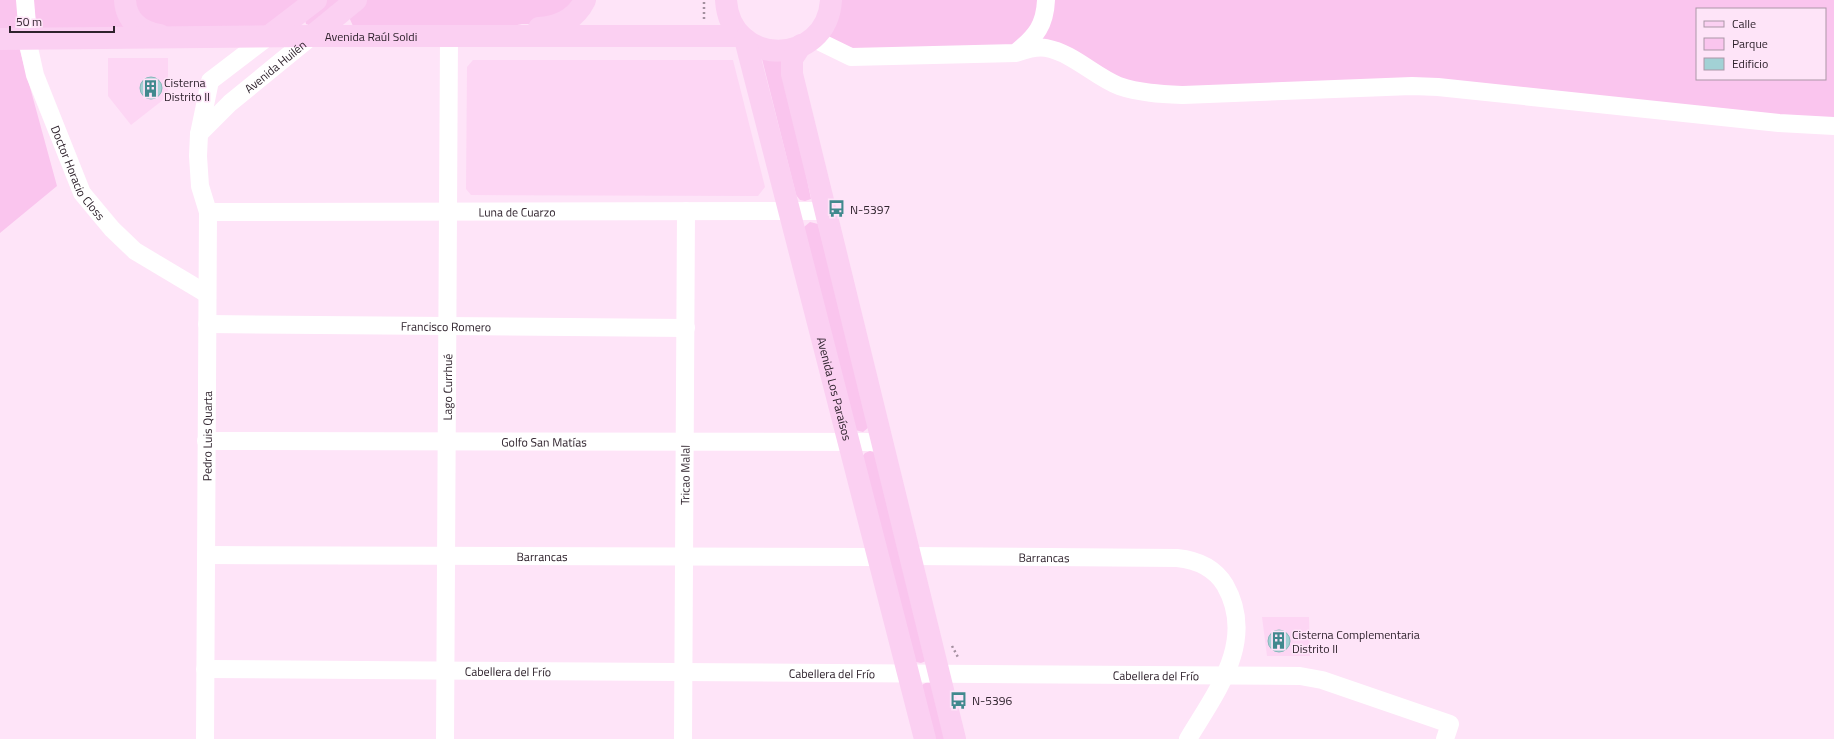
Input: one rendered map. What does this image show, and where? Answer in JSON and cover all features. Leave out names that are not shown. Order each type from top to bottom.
[{"type":"main road","points":[[125,0],[129,15],[141,30],[151,34],[170,37]]},
{"type":"main road","points":[[268,36],[316,0]]},
{"type":"main road","name":"Avenida Huilén","points":[[312,36],[356,0]]},
{"type":"main road","points":[[493,36],[520,28],[545,28],[562,23],[576,14],[586,0]]},
{"type":"main road","name":"Avenida Los Paraísos","points":[[726,0],[729,17],[743,38],[790,211],[925,739]]},
{"type":"main road","points":[[831,0],[829,14],[825,22],[792,59],[791,70],[956,739]]},
{"type":"main road","name":"Avenida Raúl Soldi","points":[[0,38],[268,36],[743,38]]},
{"type":"main road","name":"Avenida Los Paraísos","points":[[743,38],[757,47],[770,51],[783,51],[807,42]]},
{"type":"street","name":"Doctor Horacio Closs","points":[[25,0],[28,38],[35,75],[82,193],[112,229],[135,251],[207,294]]},
{"type":"street","points":[[1016,53],[1034,37],[1041,26],[1046,13],[1046,0]]},
{"type":"street","name":"Pedro Luis Quarta","points":[[205,739],[208,212],[198,176],[199,134],[210,81],[268,36]]},
{"type":"street","name":"Avenida Huilén","points":[[199,134],[230,102],[312,36]]},
{"type":"street","name":"Lago Currhué","points":[[444,739],[449,36]]},
{"type":"street","points":[[807,42],[851,57],[1016,53],[1033,48],[1045,48],[1070,58],[1106,80],[1121,86],[1162,94],[1183,95],[1412,86],[1438,87],[1779,123],[1834,126]]},
{"type":"street","name":"Tricao Malal","points":[[683,739],[686,211]]},
{"type":"street","name":"Luna de Cuarzo","points":[[208,212],[826,211]]},
{"type":"street","name":"Francisco Romero","points":[[207,324],[686,328]]},
{"type":"street","name":"Golfo San Matías","points":[[206,441],[882,442]]},
{"type":"street","name":"Barrancas","points":[[206,555],[879,557]]},
{"type":"street","name":"Barrancas","points":[[910,556],[1177,558],[1187,559],[1208,567],[1216,574],[1229,592],[1236,614],[1237,625],[1233,657],[1226,675],[1188,739]]},
{"type":"street","name":"Cabellera del Frío","points":[[205,669],[1292,675],[1314,678],[1448,732]]},
{"type":"path","points":[[703,25],[704,0]]},
{"type":"shaded area","points":[[108,58],[168,58],[168,96],[131,125],[108,96]]},
{"type":"shaded area","points":[[473,60],[733,60],[765,187],[758,196],[471,195],[466,189],[467,67]]},
{"type":"shaded area","points":[[1262,617],[1309,617],[1310,656],[1267,656]]},
{"type":"green space","points":[[0,0],[18,0],[18,24],[14,29],[0,30]]},
{"type":"green space","points":[[33,0],[121,0],[134,29],[40,28],[36,24]]},
{"type":"green space","points":[[128,0],[305,0],[271,27],[150,27]]},
{"type":"green space","points":[[327,0],[343,0],[309,25],[306,24],[306,17]]},
{"type":"green space","points":[[367,0],[582,0],[544,24],[522,24],[503,28],[353,26],[349,17],[353,11]]},
{"type":"green space","points":[[828,0],[1834,0],[1834,126],[1438,87],[1162,94],[1057,52],[851,57],[812,38]]},
{"type":"green space","points":[[0,47],[19,47],[57,186],[0,233]]},
{"type":"green space","points":[[782,57],[811,199],[805,201],[800,200],[796,195],[762,59]]},
{"type":"green space","points":[[810,222],[818,224],[869,427],[863,432],[855,430],[804,227]]},
{"type":"green space","points":[[870,451],[876,453],[926,661],[921,663],[916,662],[862,457],[865,453]]},
{"type":"green space","points":[[927,682],[932,682],[949,739],[934,739],[922,685]]},
{"type":"building","name":"Cisterna Distrito II","points":[[151,77],[159,80],[162,88],[159,96],[151,99],[143,96],[140,88],[143,80]]},
{"type":"building","name":"Cisterna Complementaria Distrito II","points":[[1279,630],[1287,633],[1290,641],[1287,649],[1279,652],[1271,649],[1268,641],[1271,633]]},
{"type":"place","name":"Cisterna Distrito II","points":[[151,89]]},
{"type":"place","name":"N-5397","points":[[837,209]]},
{"type":"place","name":"Cisterna Complementaria Distrito II","points":[[1279,641]]},
{"type":"place","name":"N-5396","points":[[959,700]]}]
